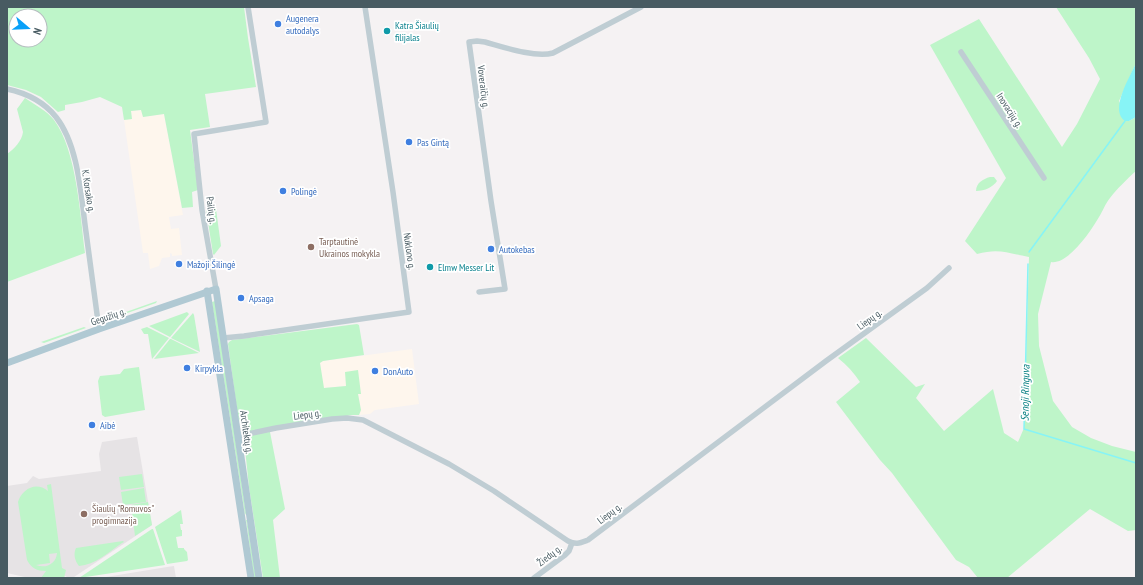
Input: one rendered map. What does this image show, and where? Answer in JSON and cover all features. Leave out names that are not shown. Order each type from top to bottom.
[{"type":"main road","name":"Architektų g.","points":[[216,289],[259,578]]},
{"type":"main road","name":"Gegužių g.","points":[[7,363],[99,329],[216,289]]},
{"type":"main road","name":"Architektų g.","points":[[207,291],[251,578]]},
{"type":"main road","points":[[242,520],[250,518]]},
{"type":"street","name":"Pailių g.","points":[[216,289],[202,210],[194,134],[266,122],[248,7]]},
{"type":"street","name":"Nuklono g.","points":[[223,338],[409,312],[393,192],[365,7]]},
{"type":"street","name":"Voveraičių g.","points":[[479,292],[506,289],[491,201],[469,42],[485,42],[533,54],[547,55],[641,7]]},
{"type":"street","name":"Inovacijų g.","points":[[961,52],[1044,178]]},
{"type":"street","name":"K. Korsako g.","points":[[7,89],[23,94],[42,103],[56,117],[68,137],[78,175],[99,329]]},
{"type":"street","name":"Liepų g.","points":[[238,436],[276,428],[347,418],[363,420],[434,455],[494,491],[572,543],[580,543],[588,540],[826,361],[927,288],[949,268]]},
{"type":"street","name":"Žiedų g.","points":[[534,578],[565,555],[569,551],[572,543]]},
{"type":"shaded area","points":[[142,110],[143,117],[164,114],[183,215],[169,217],[171,229],[179,228],[182,255],[172,256],[170,253],[170,257],[162,258],[159,266],[150,269],[148,253],[143,253],[124,120],[132,119],[131,111]]},
{"type":"shaded area","points":[[412,349],[419,404],[375,410],[370,414],[359,415],[361,410],[358,394],[361,394],[346,386],[323,388],[320,362]]},
{"type":"shaded area","name":"Šiaulių \"Romuvos\" progimnazija","points":[[137,437],[152,525],[74,577],[29,578],[7,573],[7,486],[27,483],[33,476],[39,479],[101,471],[99,454],[102,442]]},
{"type":"shaded area","points":[[174,566],[176,578],[100,578],[167,567]]},
{"type":"green space","points":[[7,7],[244,7],[256,87],[205,94],[210,127],[190,130],[198,190],[192,192],[193,207],[182,208],[164,114],[143,117],[141,110],[131,111],[132,119],[124,120],[122,107],[100,97],[65,105],[65,110],[58,112],[41,97],[26,90],[7,85]]},
{"type":"green space","points":[[1056,7],[1133,7],[1136,9],[1136,63],[1119,101],[1129,121],[1136,117],[1136,171],[1110,198],[1085,238],[1072,253],[1058,262],[1051,262],[1038,314],[1039,346],[1053,401],[1072,427],[1091,438],[1112,446],[1136,452],[1136,530],[1128,531],[1090,509],[1007,578],[978,578],[969,567],[956,560],[892,473],[880,460],[836,402],[860,382],[850,369],[838,358],[866,338],[916,387],[925,384],[916,398],[944,431],[993,389],[1004,433],[1018,442],[1024,428],[1029,257],[997,251],[977,254],[965,241],[1006,178],[930,45],[979,19],[1062,147],[1077,124],[1100,79],[1089,58]]},
{"type":"green space","points":[[25,98],[51,116],[62,133],[73,166],[85,253],[7,282],[7,154],[21,139],[23,132],[17,109]]},
{"type":"green space","points":[[990,177],[994,177],[997,181],[991,187],[976,191],[976,188],[980,182]]},
{"type":"green space","points":[[213,205],[216,209],[221,246],[214,255],[206,209]]},
{"type":"green space","points":[[157,301],[156,303],[113,318],[109,318]]},
{"type":"green space","points":[[215,301],[246,513],[245,515],[212,302]]},
{"type":"green space","points":[[187,312],[189,314],[170,337],[149,326]]},
{"type":"green space","points":[[193,313],[194,315],[200,352],[171,338]]},
{"type":"green space","points":[[357,324],[359,325],[364,355],[323,361],[320,363],[324,388],[346,386],[345,372],[358,370],[361,394],[358,394],[361,410],[359,415],[246,432],[243,430],[238,417],[228,344],[229,342],[232,340]]},
{"type":"green space","points":[[84,327],[86,328],[44,343],[41,342]]},
{"type":"green space","points":[[147,327],[169,338],[152,359],[148,334],[144,334],[141,329]]},
{"type":"green space","points":[[171,339],[199,353],[154,359]]},
{"type":"green space","points":[[139,367],[145,410],[105,417],[102,415],[98,381],[100,376],[120,374],[124,369]]},
{"type":"green space","points":[[270,432],[285,509],[273,520],[280,578],[263,578],[249,487],[244,439],[252,434]]},
{"type":"green space","points":[[142,474],[144,487],[121,490],[119,477]]},
{"type":"green space","points":[[51,484],[62,568],[66,570],[64,578],[41,578],[46,571],[35,568],[30,565],[27,560],[18,502],[26,490],[39,487],[48,491],[47,485]],"holes":[[[57,553],[50,565],[36,565],[50,563],[49,554]]]},
{"type":"green space","points":[[144,488],[146,502],[123,505],[121,492]]},
{"type":"green space","points":[[148,502],[152,525],[135,536],[131,505]]},
{"type":"green space","points":[[181,510],[183,524],[180,524],[182,536],[176,537],[178,548],[184,548],[187,552],[188,560],[167,564],[155,527]]},
{"type":"green space","points":[[247,520],[256,578],[254,578]]},
{"type":"green space","points":[[152,529],[165,565],[79,578]]},
{"type":"green space","points":[[124,542],[96,561],[79,566],[76,562],[76,548]]},
{"type":"water","points":[[1136,63],[1136,117],[1129,121],[1125,121],[1121,116],[1119,109],[1120,102],[1122,93]]},
{"type":"waterway","name":"Senoji Ringuva","points":[[1029,252],[1125,121]]},
{"type":"waterway","name":"Senoji Ringuva","points":[[1028,264],[1024,429],[1136,463]]},
{"type":"place","name":"Augenera autodalys","points":[[278,24]]},
{"type":"place","name":"Katra Šiaulių filijalas","points":[[387,31]]},
{"type":"place","name":"Pas Gintą","points":[[409,142]]},
{"type":"place","name":"Polingė","points":[[283,191]]},
{"type":"place","name":"Tarptautinė Ukrainos mokykla","points":[[311,247]]},
{"type":"place","name":"Autokebas","points":[[491,249]]},
{"type":"place","name":"Mažoji Šilingė","points":[[179,264]]},
{"type":"place","name":"Elmw Messer Lit","points":[[430,267]]},
{"type":"place","name":"Apsaga","points":[[241,298]]},
{"type":"place","name":"Kirpykla","points":[[187,368]]},
{"type":"place","name":"DonAuto","points":[[375,371]]},
{"type":"place","name":"Aibė","points":[[92,425]]},
{"type":"place","name":"Šiaulių \"Romuvos\" progimnazija","points":[[84,514]]}]
